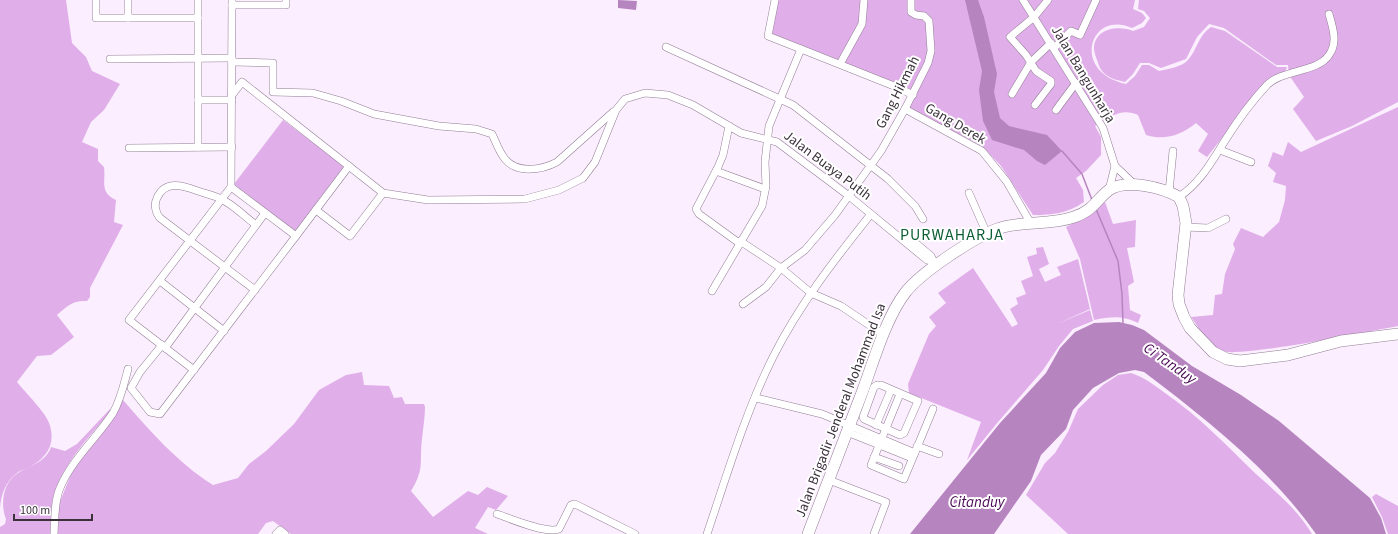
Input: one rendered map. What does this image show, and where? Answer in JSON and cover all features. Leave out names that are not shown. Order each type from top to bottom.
[{"type":"highway","points":[[1109,190],[1116,187],[1135,185],[1151,187],[1174,195],[1185,214],[1185,228],[1178,295],[1181,310],[1190,328],[1207,348],[1221,356],[1240,360],[1288,355],[1341,341],[1397,333]]},
{"type":"highway","name":"Jalan Brigadir Jenderal Mohammad Isa","points":[[810,533],[884,335],[904,295],[934,263],[987,234],[1002,227],[1030,222],[1059,221],[1084,214],[1109,190]]},
{"type":"street","points":[[96,0],[96,18],[198,18]]},
{"type":"street","points":[[128,0],[128,18]]},
{"type":"street","points":[[198,0],[198,147]]},
{"type":"street","points":[[194,370],[129,320],[231,187],[232,2],[286,5],[286,0]]},
{"type":"street","points":[[775,0],[768,36],[840,64],[913,95]]},
{"type":"street","points":[[840,64],[862,24],[864,0]]},
{"type":"street","name":"Gang Hikmah","points":[[743,304],[766,287],[781,268],[805,250],[849,196],[871,165],[913,95],[924,74],[931,51],[928,17],[916,15],[911,12],[911,0]]},
{"type":"street","name":"Jalan Bangunharja","points":[[1023,0],[1103,128],[1115,166]]},
{"type":"street","points":[[1035,105],[1051,82],[1036,71],[1031,62],[1010,37],[1034,17],[1048,0]]},
{"type":"street","points":[[1012,94],[1031,62],[1071,31],[1080,35],[1096,0]]},
{"type":"street","points":[[1172,151],[1174,195],[1199,181],[1239,120],[1268,84],[1279,76],[1309,68],[1327,58],[1332,51],[1334,41],[1329,14]]},
{"type":"street","points":[[666,46],[798,108],[871,165],[904,194],[915,206],[923,219]]},
{"type":"street","points":[[712,291],[740,242],[760,211],[766,189],[765,162],[771,118],[801,49]]},
{"type":"street","points":[[110,58],[198,58],[232,60]]},
{"type":"street","name":"Jalan Buaya Putih","points":[[232,60],[273,63],[273,92],[313,93],[341,101],[374,114],[439,126],[476,129],[492,134],[505,159],[517,168],[528,169],[557,162],[616,110],[625,99],[636,95],[655,93],[671,96],[693,105],[728,126],[750,136],[778,142],[849,196],[927,260],[934,263]]},
{"type":"street","points":[[232,74],[383,193],[428,200],[525,199],[559,190],[583,178],[595,162],[616,110]]},
{"type":"street","points":[[232,98],[242,82]]},
{"type":"street","points":[[1056,110],[1076,83]]},
{"type":"street","points":[[198,100],[232,98]]},
{"type":"street","name":"Gang Derek","points":[[905,109],[982,151],[1007,182],[1030,222]]},
{"type":"street","points":[[728,126],[723,155],[696,209],[699,214],[781,268],[811,293],[841,306],[884,335]]},
{"type":"street","points":[[129,148],[232,147]]},
{"type":"street","points":[[1220,150],[1251,162]]},
{"type":"street","points":[[265,213],[194,308],[140,372],[131,387],[131,390],[150,412],[160,414],[162,412],[349,166]]},
{"type":"street","points":[[1109,190],[1115,166],[1135,185]]},
{"type":"street","points":[[716,171],[766,189]]},
{"type":"street","points":[[255,290],[158,215],[156,204],[160,193],[166,188],[178,185],[222,199],[256,225]]},
{"type":"street","points":[[231,187],[296,236]]},
{"type":"street","points":[[316,210],[350,236],[383,193]]},
{"type":"street","points":[[969,193],[987,234]]},
{"type":"street","points":[[707,534],[736,450],[775,354],[811,293],[834,260],[871,214]]},
{"type":"street","points":[[1185,228],[1208,228],[1226,218]]},
{"type":"street","points":[[160,281],[224,331]]},
{"type":"street","points":[[54,534],[56,501],[59,489],[72,464],[114,411],[120,398],[128,369]]},
{"type":"street","points":[[881,385],[891,390],[918,402],[906,431],[900,435],[866,422],[863,416],[874,387],[881,385]]},
{"type":"street","points":[[876,425],[891,390]]},
{"type":"street","points":[[900,394],[871,466],[904,479],[933,410]]},
{"type":"street","points":[[756,398],[822,414],[848,429],[880,442],[915,453],[939,454]]},
{"type":"street","points":[[874,457],[899,466]]},
{"type":"street","points":[[829,480],[886,502],[874,534]]},
{"type":"street","points":[[498,514],[529,527],[550,532],[558,530],[571,505],[575,504],[635,534]]},
{"type":"shaded area","points":[[0,0],[66,0],[72,43],[86,57],[92,71],[120,84],[104,110],[91,122],[82,142],[98,149],[98,161],[104,167],[105,190],[107,194],[116,200],[114,222],[123,225],[90,288],[90,297],[87,301],[70,304],[57,315],[74,337],[51,355],[37,356],[17,382],[40,408],[47,419],[52,438],[51,444],[45,455],[27,469],[18,472],[7,484],[3,493],[0,508]]},
{"type":"shaded area","points":[[777,0],[1135,0],[1133,9],[1142,13],[1146,18],[1142,23],[1132,28],[1117,24],[1105,27],[1097,34],[1092,44],[1092,56],[1097,68],[1108,77],[1126,84],[1135,76],[1142,65],[1149,65],[1159,71],[1182,64],[1188,60],[1200,39],[1211,27],[1225,31],[1277,67],[1287,67],[1285,72],[1275,75],[1266,82],[1207,157],[1198,151],[1208,134],[1196,123],[1179,134],[1166,137],[1153,137],[1146,135],[1138,115],[1126,112],[1115,114],[1095,126],[1101,137],[1101,155],[1086,171],[1076,178],[1083,190],[1084,202],[1072,209],[1060,213],[1033,215],[1001,166],[982,146],[908,108],[916,95],[770,35]]},
{"type":"shaded area","points":[[1139,0],[1398,0],[1398,102],[1352,126],[1316,141],[1293,109],[1304,97],[1289,75],[1288,65],[1276,65],[1224,28],[1209,24],[1197,37],[1186,59],[1161,68],[1149,63],[1140,63],[1133,74],[1125,82],[1112,78],[1105,74],[1100,67],[1094,51],[1095,41],[1103,32],[1115,28],[1133,31],[1144,27],[1150,18],[1144,11],[1138,9]]},
{"type":"shaded area","points":[[1398,107],[1398,326],[1253,351],[1222,351],[1212,345],[1191,317],[1213,315],[1215,295],[1222,294],[1225,274],[1235,249],[1233,244],[1241,228],[1263,237],[1279,222],[1285,200],[1286,186],[1273,182],[1276,173],[1268,166],[1273,152],[1283,156],[1288,142],[1301,152]]},
{"type":"shaded area","points":[[283,120],[344,166],[295,231],[234,184]]},
{"type":"shaded area","points":[[1105,202],[1113,224],[1136,220],[1135,247],[1127,248],[1134,282],[1128,286],[1130,310],[1141,315],[1138,323],[1132,320],[1116,317],[1094,320],[1080,259],[1066,227],[1083,218]]},
{"type":"shaded area","points":[[1043,247],[1049,264],[1039,269],[1045,282],[1061,275],[1057,267],[1078,259],[1090,309],[1057,324],[1090,310],[1093,321],[1073,329],[1059,346],[1043,370],[967,460],[981,422],[909,393],[908,384],[929,334],[936,326],[929,317],[946,303],[938,293],[973,268],[1012,327],[1018,324],[1010,309],[1018,304],[1016,298],[1026,294],[1021,281],[1033,276],[1027,257],[1037,254],[1036,248]]},
{"type":"shaded area","points":[[362,372],[364,385],[389,386],[394,398],[402,397],[405,404],[424,404],[425,415],[421,447],[421,465],[418,477],[411,491],[433,517],[468,491],[478,495],[487,487],[508,496],[496,510],[488,507],[475,528],[488,534],[291,534],[273,521],[266,523],[258,534],[58,534],[59,504],[74,467],[108,426],[123,400],[176,457],[213,485],[238,478],[249,464],[266,451],[294,424],[319,390],[346,375]]},
{"type":"shaded area","points":[[1131,373],[1153,384],[1178,402],[1201,422],[1286,502],[1300,517],[1312,534],[1068,534],[1026,495],[1045,463],[1055,453],[1068,432],[1078,409],[1103,385],[1118,375]]},
{"type":"shaded area","points":[[110,409],[111,411],[80,447],[61,477],[53,499],[50,534],[0,534],[0,527],[5,524],[6,519],[3,507],[4,494],[13,477],[42,460],[49,452],[51,447],[65,451],[77,444]]},
{"type":"shaded area","points":[[1376,494],[1398,506],[1398,534],[1388,534],[1382,517],[1372,497]]},
{"type":"water","points":[[618,0],[637,1],[636,10],[618,8]]},
{"type":"water","points":[[965,0],[978,0],[984,17],[997,74],[994,92],[1000,118],[1009,126],[1047,135],[1062,151],[1045,165],[1037,161],[1024,150],[992,140],[983,121],[979,90],[982,71]]},
{"type":"water","name":"Citanduy","points":[[1119,322],[1144,330],[1192,366],[1241,395],[1279,421],[1370,498],[1381,518],[1386,534],[1316,534],[1279,488],[1214,427],[1144,372],[1135,370],[1119,373],[1093,388],[1073,410],[1066,429],[1041,455],[1031,481],[994,534],[910,534],[1000,423],[1046,373],[1060,348],[1075,332],[1094,323]]},
{"type":"waterway","points":[[1062,151],[1082,174],[1092,200]]},
{"type":"waterway","points":[[1096,209],[1118,261],[1122,294],[1123,324]]},
{"type":"district","name":"PURWAHARJA","points":[[952,234]]},
{"type":"water label","name":"Ci Tanduy","points":[[1170,363]]}]
